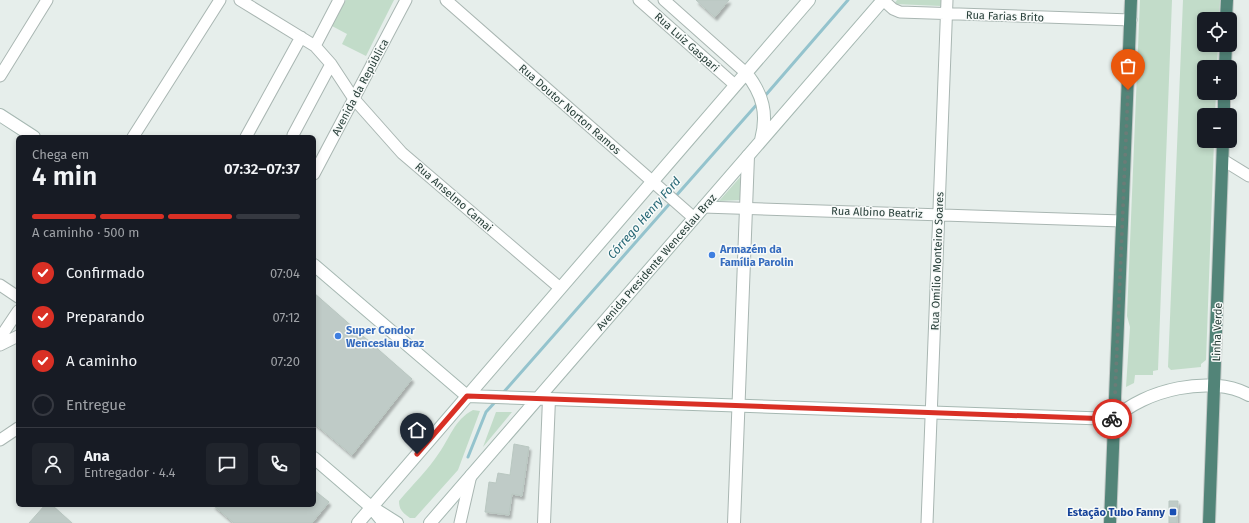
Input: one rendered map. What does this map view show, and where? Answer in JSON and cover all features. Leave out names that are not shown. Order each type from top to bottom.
[{"type":"highway","points":[[1110,523],[1132,0]]},
{"type":"highway","points":[[1226,12],[1227,0]]},
{"type":"highway","name":"Linha Verde","points":[[1209,523],[1223,148]]},
{"type":"main road","points":[[358,523],[560,288],[656,185],[735,85],[748,76],[809,0]]},
{"type":"main road","name":"Avenida Presidente Wenceslau Braz","points":[[430,523],[471,475],[543,399],[703,207],[883,0]]},
{"type":"main road","points":[[748,76],[760,93],[764,110],[764,128],[760,142]]},
{"type":"main road","points":[[0,115],[31,135]]},
{"type":"main road","points":[[734,523],[748,156]]},
{"type":"main road","points":[[316,267],[467,396],[1114,419],[1133,404],[1161,392],[1192,387],[1215,386],[1240,390],[1249,394]]},
{"type":"main road","points":[[543,399],[544,523]]},
{"type":"main road","points":[[316,460],[371,507],[397,523]]},
{"type":"main road","points":[[371,507],[384,523]]},
{"type":"street","points":[[0,76],[47,0]]},
{"type":"street","points":[[133,135],[220,0]]},
{"type":"street","name":"Rua Anselmo Camai","points":[[240,0],[315,46],[331,64],[354,99],[402,153],[560,288]]},
{"type":"street","points":[[315,46],[339,0]]},
{"type":"street","name":"Avenida da República","points":[[316,170],[406,0]]},
{"type":"street","name":"Rua Doutor Norton Ramos","points":[[446,0],[694,218]]},
{"type":"street","name":"Rua Luiz Gaspari","points":[[639,0],[735,85]]},
{"type":"street","name":"Rua Luiz Gaspari","points":[[664,0],[748,76]]},
{"type":"street","name":"Rua Farias Brito","points":[[883,0],[897,11],[1131,20]]},
{"type":"street","name":"Rua Omílio Monteiro Soares","points":[[927,523],[947,0]]},
{"type":"street","points":[[247,135],[301,37]]},
{"type":"street","points":[[293,135],[331,64]]},
{"type":"street","points":[[1223,160],[1249,176]]},
{"type":"street","name":"Rua Albino Beatriz","points":[[703,207],[1122,220]]},
{"type":"street","points":[[0,285],[16,296]]},
{"type":"street","points":[[0,338],[16,314]]},
{"type":"street","points":[[0,345],[16,337]]},
{"type":"street","points":[[0,440],[16,429]]},
{"type":"street","points":[[460,523],[471,475]]},
{"type":"green space","points":[[346,0],[394,0],[366,56],[342,44],[347,34],[332,26]]},
{"type":"green space","points":[[897,0],[941,0],[941,6],[894,4]]},
{"type":"green space","points":[[1140,0],[1172,0],[1158,370],[1153,371],[1153,375],[1135,375],[1134,383],[1126,387],[1130,327],[1127,316]]},
{"type":"green space","points":[[1183,0],[1220,0],[1219,12],[1197,12],[1197,52],[1218,52],[1217,60],[1197,60],[1197,100],[1216,100],[1215,108],[1197,108],[1197,148],[1214,148],[1206,360],[1201,364],[1201,367],[1171,370],[1168,367]]},
{"type":"green space","points":[[742,175],[742,200],[719,201]]},
{"type":"green space","points":[[473,410],[480,411],[458,470],[415,518],[410,518],[402,511],[399,501],[435,459],[461,419]]},
{"type":"green space","points":[[496,412],[512,412],[483,447]]},
{"type":"building","points":[[696,0],[729,0],[715,17]]},
{"type":"building","name":"Super Condor Wenceslau Braz","points":[[316,295],[412,379],[352,455],[316,425]]},
{"type":"building","points":[[514,444],[529,447],[522,496],[512,494],[509,515],[485,512],[489,482],[496,483],[498,473],[510,475]]},
{"type":"building","points":[[316,492],[329,502],[312,523],[234,523],[215,507],[316,507]]},
{"type":"building","name":"Estação Tubo Fanny","points":[[1169,501],[1178,501],[1177,523],[1169,523]]},
{"type":"building","points":[[43,507],[54,507],[72,523],[29,523]]},
{"type":"waterway","name":"Córrego Henry Ford","points":[[764,97],[848,0]]},
{"type":"waterway","name":"Córrego Henry Ford","points":[[675,197],[759,102]]},
{"type":"waterway","name":"Córrego Henry Ford","points":[[502,394],[672,201]]},
{"type":"waterway","name":"Córrego Henry Ford","points":[[468,457],[486,412],[496,401]]},
{"type":"way so far","points":[[1112,419],[1114,419],[1128,90]]},
{"type":"place","name":"Armazém da Família Parolin","points":[[712,255]]},
{"type":"place","name":"Super Condor Wenceslau Braz","points":[[338,336]]},
{"type":"place","name":"Estação Tubo Fanny","points":[[1173,512]]},
{"type":"route","points":[[417,454],[467,396],[1112,419]]}]
